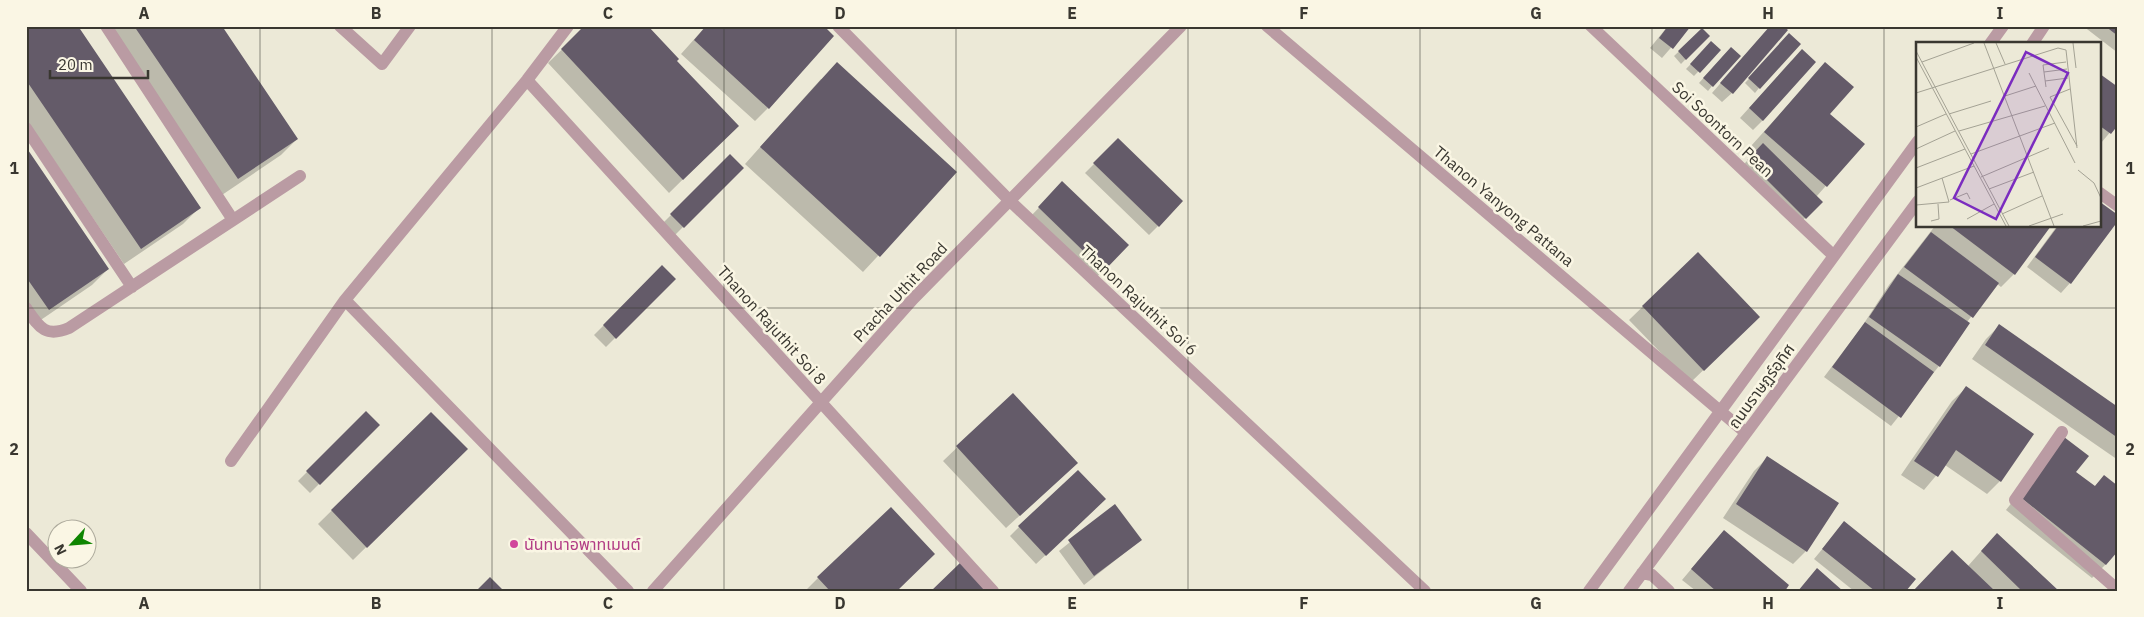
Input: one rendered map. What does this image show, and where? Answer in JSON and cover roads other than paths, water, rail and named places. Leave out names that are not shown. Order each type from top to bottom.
[{"type":"street","points":[[106,26],[233,220]]},
{"type":"street","points":[[340,26],[382,64],[410,26]]},
{"type":"street","points":[[231,461],[345,300],[528,80],[568,26]]},
{"type":"street","name":"Thanon Rajuthit Soi 6","points":[[838,26],[1010,201],[1425,591]]},
{"type":"street","name":"Pracha Uthit Road","points":[[654,591],[913,300],[1181,26]]},
{"type":"street","name":"Thanon Yanyong Pattana","points":[[1267,26],[1746,433]]},
{"type":"street","name":"Soi Soontorn Pean","points":[[1590,26],[1833,255]]},
{"type":"street","points":[[1991,42],[2003,26]]},
{"type":"street","points":[[2033,42],[2044,26]]},
{"type":"street","name":"Thanon Rajuthit Soi 8","points":[[528,80],[993,591]]},
{"type":"street","points":[[26,128],[132,287]]},
{"type":"street","points":[[1589,591],[1916,144]]},
{"type":"street","points":[[26,308],[40,327],[49,333],[57,333],[69,328],[300,176]]},
{"type":"street","points":[[2102,194],[2118,206]]},
{"type":"street","name":"ถนนราษฏร์อุทิศ","points":[[1629,591],[1916,204]]},
{"type":"street","points":[[345,300],[628,591]]},
{"type":"street","points":[[2062,432],[2015,500],[2118,590]]},
{"type":"street","points":[[26,533],[81,591]]},
{"type":"street","points":[[1642,573],[1652,575],[1669,591]]},
{"type":"place","name":"นันทนาอพาทเมนต์","points":[[514,544]]}]
